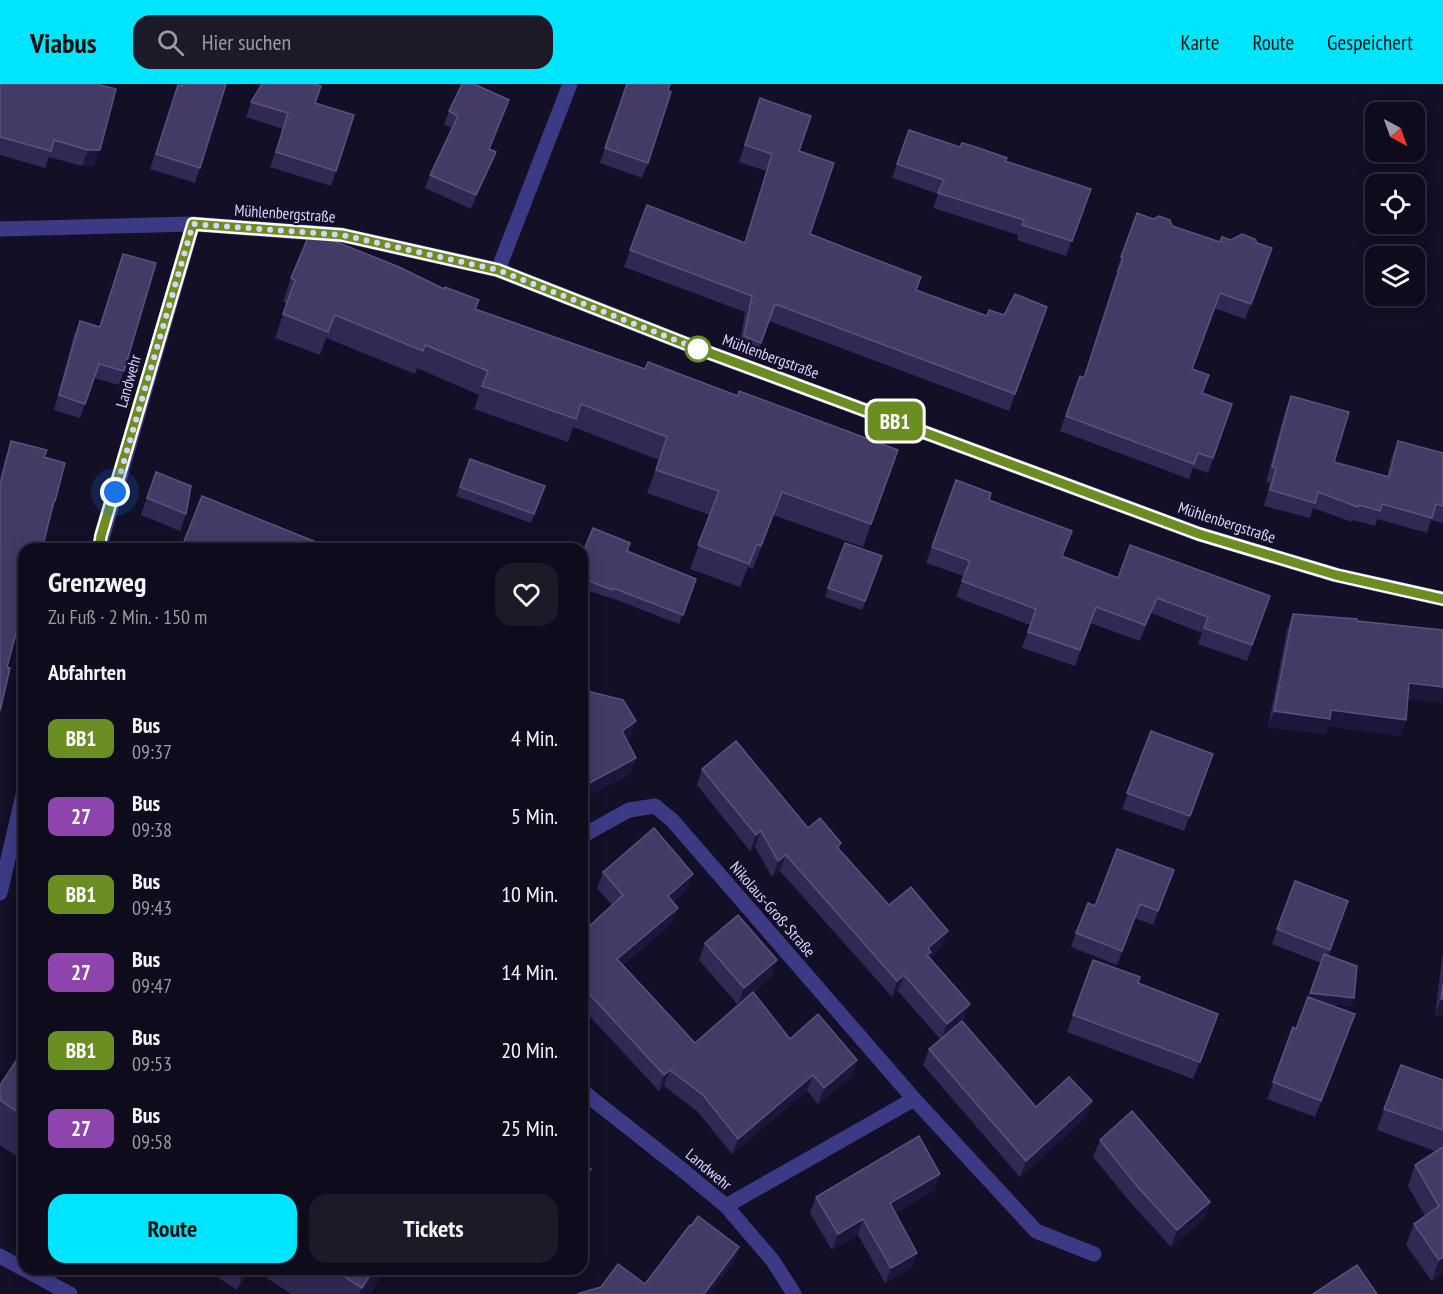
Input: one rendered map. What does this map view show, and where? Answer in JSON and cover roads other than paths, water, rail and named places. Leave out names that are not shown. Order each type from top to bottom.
[{"type":"street","points":[[498,270],[570,84]]},
{"type":"street","name":"Mühlenbergstraße","points":[[0,229],[193,224],[342,235],[498,270],[699,349],[1199,534],[1336,575],[1443,598]]},
{"type":"street","name":"Landwehr","points":[[100,543],[193,224]]},
{"type":"street","name":"Nikolaus-Groß-Straße","points":[[588,833],[629,810],[654,806],[672,820],[914,1099],[1036,1231],[1094,1254]]},
{"type":"street","points":[[0,893],[18,816]]},
{"type":"street","name":"Landwehr","points":[[588,1096],[726,1206],[773,1261],[794,1294]]},
{"type":"street","points":[[726,1206],[914,1099]]},
{"type":"street","points":[[0,1256],[18,1266]]},
{"type":"street","points":[[35,1275],[70,1294]]}]
